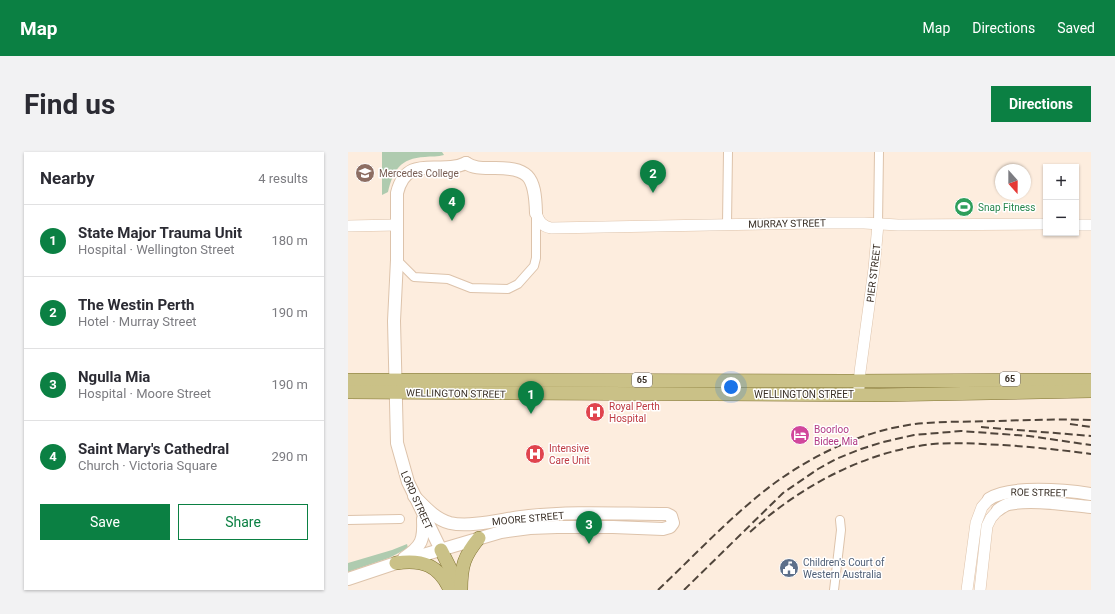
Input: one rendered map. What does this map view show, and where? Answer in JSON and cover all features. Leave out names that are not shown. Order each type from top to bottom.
[{"type":"main road","points":[[468,158],[476,168],[508,167],[517,169],[524,173],[533,183],[535,189],[536,213]]},
{"type":"main road","name":"LORD STREET","points":[[461,590],[422,514],[403,470],[397,443],[394,321],[397,260],[397,193],[401,180],[412,170],[421,168],[455,167],[468,158]]},
{"type":"main road","name":"WELLINGTON STREET","points":[[348,380],[395,386],[859,394],[1091,391]]},
{"type":"main road","name":"WELLINGTON STREET","points":[[348,392],[395,386],[1091,380]]},
{"type":"main road","name":"ROE STREET","points":[[989,499],[998,494],[1014,491],[1052,491],[1091,494]]},
{"type":"main road","name":"MOORE STREET","points":[[396,563],[501,532],[530,528],[613,527],[663,529],[670,527],[673,520],[671,516],[667,514],[556,514],[468,524],[452,523],[435,516],[414,496]]},
{"type":"main road","name":"ROE STREET","points":[[998,510],[1010,504],[1024,503],[1050,503],[1091,508]]},
{"type":"main road","points":[[396,563],[414,551],[421,543],[424,534],[422,514]]},
{"type":"main road","points":[[461,590],[461,574],[465,557],[479,538]]},
{"type":"main road","points":[[348,579],[396,563],[411,560],[421,562],[441,575],[450,590]]},
{"type":"street","points":[[727,224],[728,152]]},
{"type":"street","name":"PIER STREET","points":[[859,394],[877,241],[879,152]]},
{"type":"street","points":[[397,260],[414,278],[448,279],[471,288],[508,289],[522,280],[534,266],[536,258],[536,213]]},
{"type":"street","name":"MURRAY STREET","points":[[536,213],[541,224],[551,228],[812,223],[898,225],[1043,224]]},
{"type":"street","points":[[348,226],[397,225]]},
{"type":"street","points":[[1079,225],[1091,225]]},
{"type":"street","points":[[967,590],[976,523],[982,507],[989,499]]},
{"type":"street","points":[[980,590],[987,526],[991,518],[998,510]]},
{"type":"street","points":[[348,520],[400,519]]},
{"type":"street","points":[[834,590],[841,530],[840,520]]},
{"type":"street","points":[[967,590],[972,584],[975,568],[983,565]]},
{"type":"green space","points":[[382,152],[442,152],[444,155],[416,158],[404,163],[395,172],[388,192],[382,195]]},
{"type":"green space","points":[[407,544],[408,548],[389,558],[348,572],[348,563]]},
{"type":"railway","points":[[658,590],[728,523],[772,485],[805,463],[858,438],[896,427],[925,423],[1091,420]]},
{"type":"railway","points":[[1070,424],[1091,427]]},
{"type":"railway","points":[[981,427],[1091,436]]},
{"type":"railway","points":[[684,590],[783,493],[818,469],[836,459],[861,449],[914,435],[961,431],[1029,436],[1091,445]]},
{"type":"railway","points":[[750,532],[769,515],[790,500],[835,473],[883,454],[908,448],[933,444],[968,443],[1091,454]]},
{"type":"place","name":"Mercedes College","points":[[365,173]]},
{"type":"place","name":"The Westin Perth","points":[[653,193]]},
{"type":"place","name":"Snap Fitness","points":[[964,207]]},
{"type":"place","name":"Saint Mary's Cathedral","points":[[452,221]]},
{"type":"place","name":"Royal Perth Hospital","points":[[595,412]]},
{"type":"place","name":"State Major Trauma Unit","points":[[531,414]]},
{"type":"place","name":"Boorloo Bidee Mia","points":[[800,435]]},
{"type":"place","name":"Intensive Care Unit","points":[[535,454]]},
{"type":"place","name":"Ngulla Mia","points":[[589,544]]},
{"type":"place","name":"Children's Court of Western Australia","points":[[789,568]]}]
